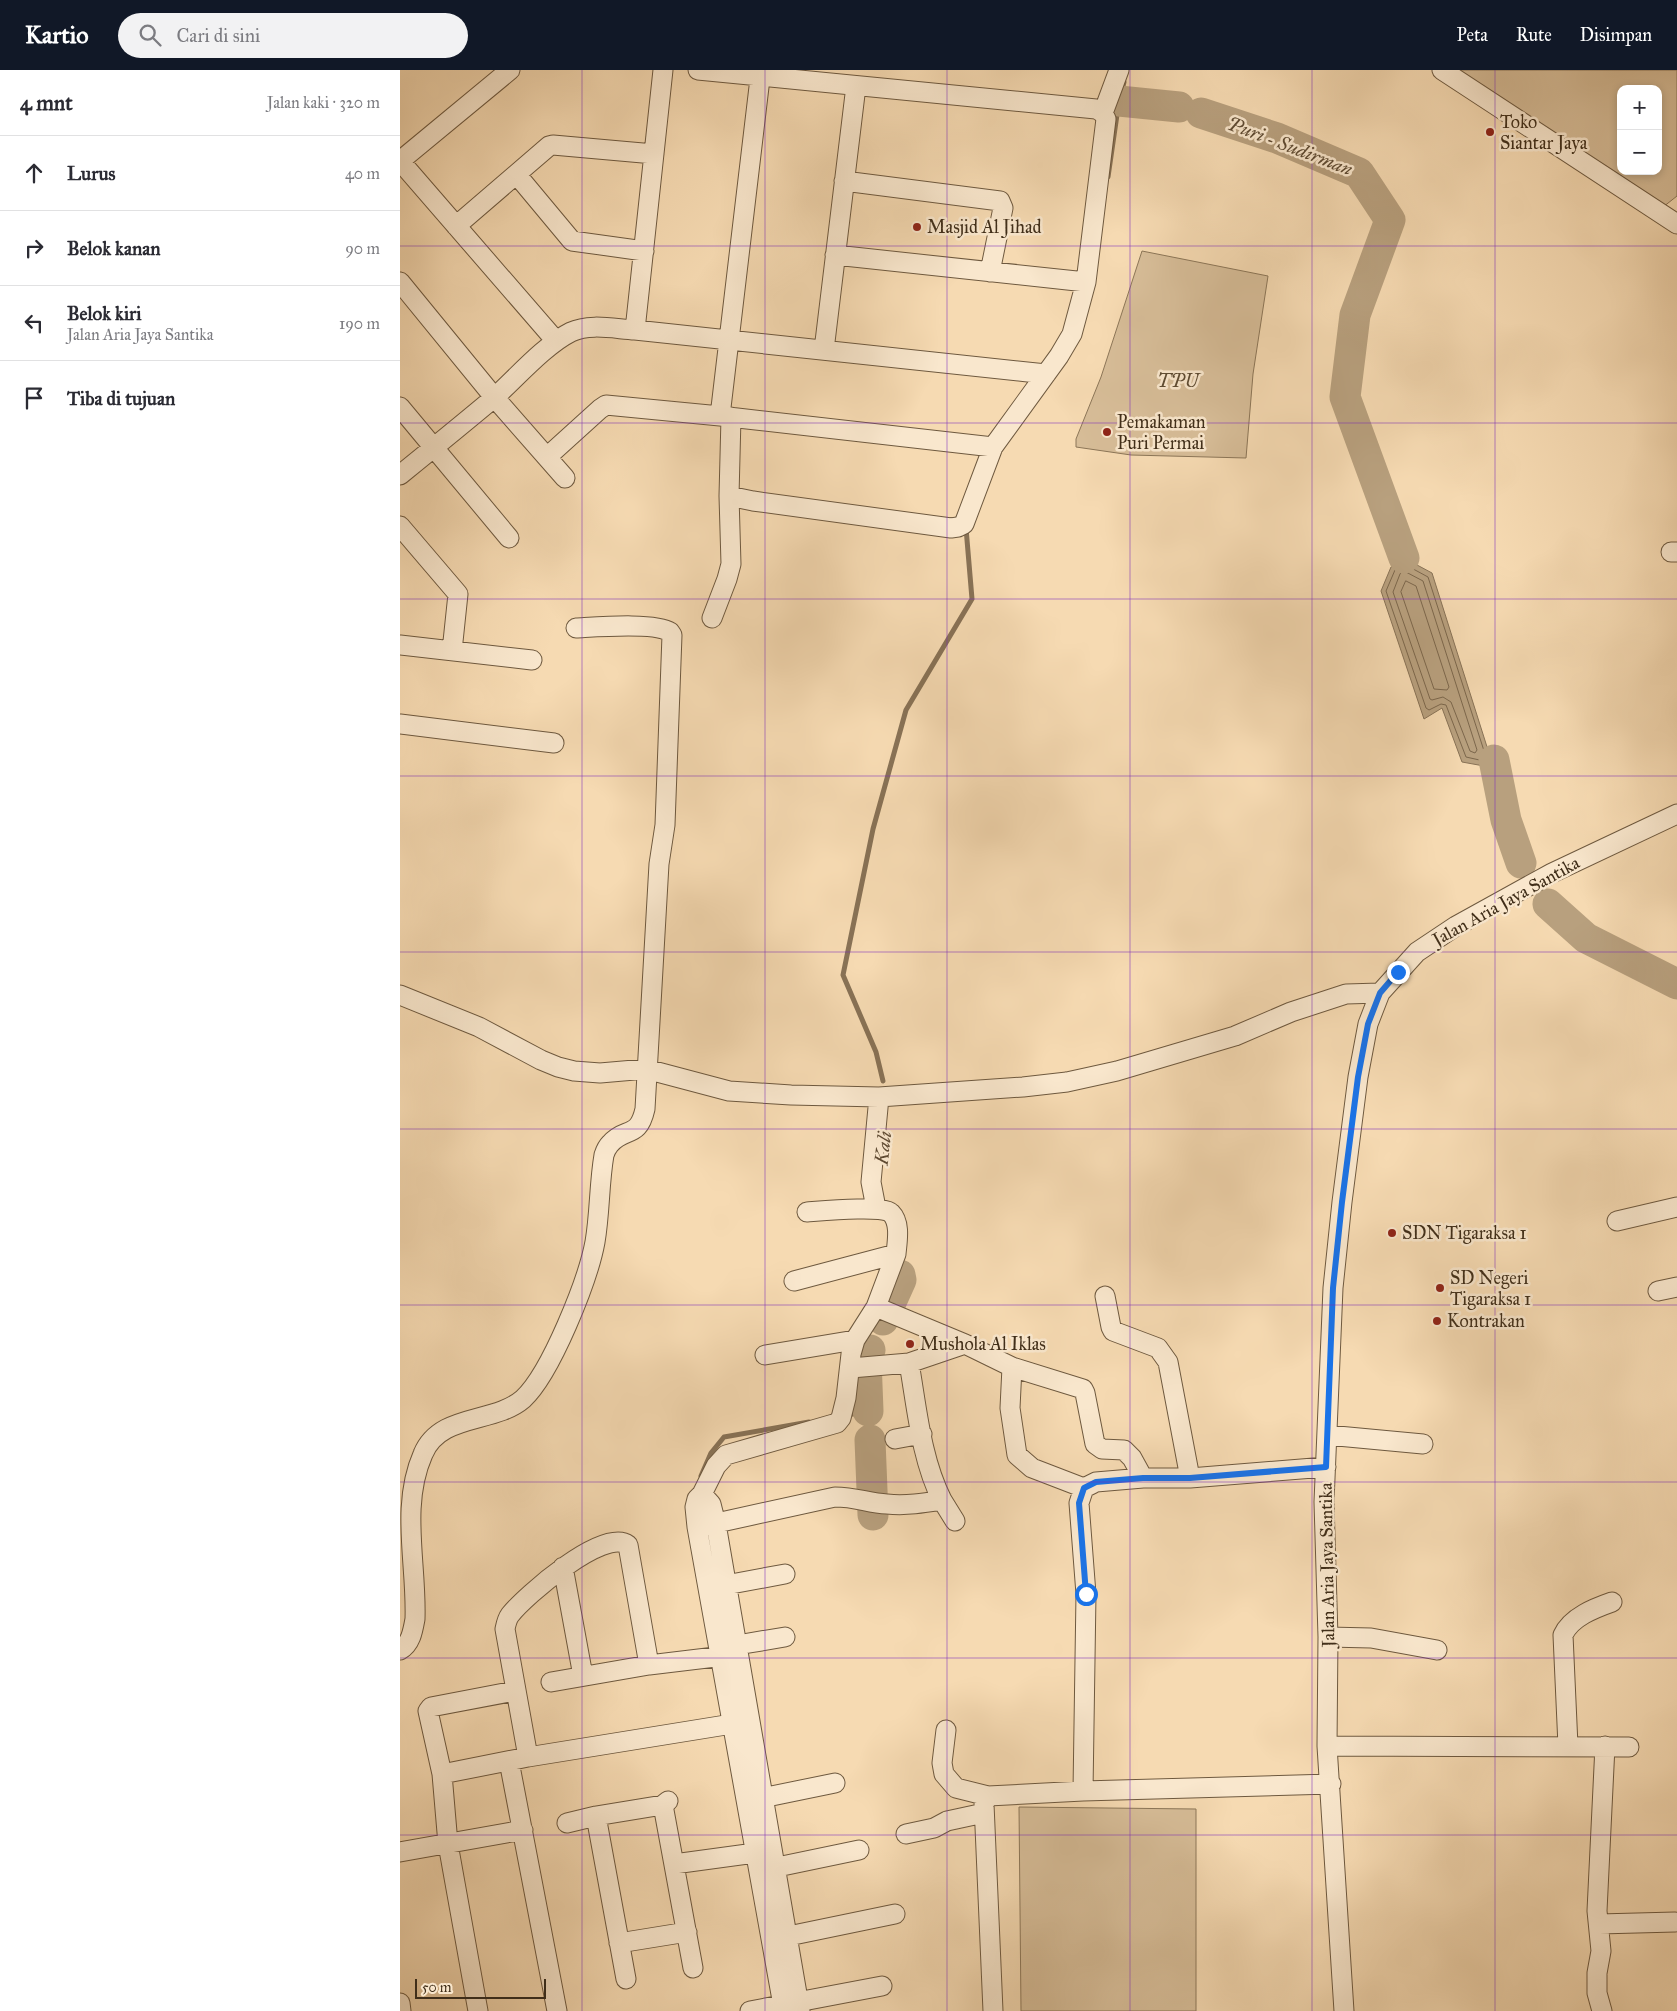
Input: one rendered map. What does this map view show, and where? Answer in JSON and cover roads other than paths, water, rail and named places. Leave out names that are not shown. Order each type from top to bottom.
[{"type":"street","points":[[510,70],[400,161],[556,342]]},
{"type":"street","points":[[635,330],[663,70]]},
{"type":"street","points":[[698,70],[761,73],[856,86],[1096,110],[1103,114],[1106,119],[1086,282],[1072,334],[1059,356],[992,447],[964,524],[958,527],[752,501],[728,496]]},
{"type":"street","points":[[1103,114],[1119,70]]},
{"type":"street","points":[[1442,70],[1677,224]]},
{"type":"street","points":[[712,618],[731,564],[725,417],[729,340],[761,73]]},
{"type":"street","points":[[824,350],[856,86]]},
{"type":"street","points":[[456,226],[549,146],[654,154]]},
{"type":"street","points":[[517,175],[572,242],[644,251]]},
{"type":"street","points":[[844,181],[1000,201],[1003,208],[990,272]]},
{"type":"street","points":[[836,255],[1086,282]]},
{"type":"street","points":[[400,282],[494,397],[565,478]]},
{"type":"street","points":[[400,474],[494,397],[556,342],[572,332],[583,329],[635,330],[1046,374]]},
{"type":"street","points":[[547,457],[606,405],[992,447]]},
{"type":"street","points":[[400,407],[509,538]]},
{"type":"street","points":[[400,526],[458,594],[452,651]]},
{"type":"street","points":[[400,1650],[404,1648],[412,1635],[414,1619],[410,1511],[412,1492],[423,1452],[434,1438],[446,1429],[507,1409],[523,1399],[541,1378],[586,1277],[595,1241],[604,1155],[610,1143],[634,1130],[642,1122],[645,1109],[659,864],[665,825],[672,635],[666,629],[654,628],[576,628]]},
{"type":"street","points":[[400,645],[532,660]]},
{"type":"street","points":[[400,724],[554,743]]},
{"type":"street","name":"Jalan Aria Jaya Santika","points":[[1344,2011],[1327,1746],[1328,1637],[1324,1502],[1333,1288],[1358,1077],[1368,1024],[1380,993],[1417,952],[1456,926],[1552,873],[1677,814]]},
{"type":"street","points":[[400,995],[479,1027],[558,1067],[574,1071],[600,1073],[646,1069],[728,1091],[791,1095],[879,1096],[1023,1087],[1067,1082],[1117,1071],[1234,1036],[1292,1012],[1346,994],[1380,993]]},
{"type":"street","points":[[876,1208],[871,1182],[879,1096]]},
{"type":"street","points":[[1617,1221],[1677,1207]]},
{"type":"street","points":[[791,2008],[767,1869],[762,1798],[717,1586],[697,1527],[695,1507],[697,1499],[702,1494],[716,1466],[726,1454],[837,1423],[841,1418],[855,1340],[876,1307],[896,1254],[897,1231],[895,1218],[891,1212],[876,1208],[808,1212]]},
{"type":"street","points":[[794,1281],[896,1254]]},
{"type":"street","points":[[1658,1291],[1677,1287]]},
{"type":"street","points":[[1105,1296],[1113,1331],[1158,1348],[1168,1362],[1190,1478]]},
{"type":"street","points":[[876,1307],[965,1344],[1012,1367],[1083,1389],[1095,1444],[1102,1449],[1124,1450],[1132,1458],[1143,1478]]},
{"type":"street","points":[[765,1355],[855,1340]]},
{"type":"street","points":[[851,1368],[909,1363],[965,1344]]},
{"type":"street","points":[[909,1363],[922,1434],[933,1476],[942,1500],[955,1521]]},
{"type":"street","points":[[1012,1367],[1010,1408],[1017,1455],[1032,1468],[1084,1488]]},
{"type":"street","points":[[895,1439],[922,1434]]},
{"type":"street","points":[[1327,1435],[1423,1444]]},
{"type":"street","points":[[1083,1791],[1086,1594],[1079,1503],[1084,1488],[1096,1482],[1143,1478],[1190,1478],[1326,1467]]},
{"type":"street","points":[[702,1494],[711,1504],[716,1524],[717,1586]]},
{"type":"street","points":[[697,1527],[836,1497],[857,1498],[878,1503],[901,1505],[942,1500]]},
{"type":"street","points":[[557,2011],[523,1830],[515,1691],[506,1641],[506,1622],[510,1615],[563,1567],[586,1552],[607,1544],[620,1542],[628,1545],[649,1665]]},
{"type":"street","points":[[563,1567],[583,1676]]},
{"type":"street","points":[[717,1586],[785,1574]]},
{"type":"street","points":[[1568,1746],[1563,1634],[1566,1628],[1593,1609],[1612,1602]]},
{"type":"street","points":[[551,1682],[732,1652],[785,1637]]},
{"type":"street","points":[[1328,1637],[1371,1638],[1437,1650]]},
{"type":"street","points":[[732,1652],[732,1724],[755,1853],[767,1869]]},
{"type":"street","points":[[478,2011],[448,1844],[442,1774],[428,1709],[515,1691]]},
{"type":"street","points":[[442,1774],[518,1759],[732,1724]]},
{"type":"street","points":[[946,1730],[942,1763],[944,1774],[956,1788],[986,1805]]},
{"type":"street","points":[[1327,1746],[1629,1747]]},
{"type":"street","points":[[1602,2011],[1597,1993],[1597,1973],[1602,1951],[1597,1911],[1605,1746]]},
{"type":"street","points":[[762,1798],[835,1783]]},
{"type":"street","points":[[906,1834],[929,1830],[986,1805],[1083,1791],[1330,1784]]},
{"type":"street","points":[[567,1823],[666,1803],[674,1864],[693,1968]]},
{"type":"street","points":[[986,1805],[993,2011]]},
{"type":"street","points":[[596,1816],[626,1979]]},
{"type":"street","points":[[400,1852],[523,1830]]},
{"type":"street","points":[[767,1869],[859,1850]]},
{"type":"street","points":[[674,1864],[755,1853]]},
{"type":"street","points":[[779,1938],[895,1914]]},
{"type":"street","points":[[1599,1924],[1676,1922]]},
{"type":"street","points":[[619,1944],[687,1932]]},
{"type":"street","points":[[750,2011],[791,2008],[882,1986]]},
{"type":"street","points":[[400,2003],[401,2011]]},
{"type":"water","points":[[1404,558],[1432,573],[1488,750],[1494,760],[1484,766],[1462,762],[1442,708],[1424,719],[1381,591],[1391,567]]},
{"type":"waterway","points":[[1108,177],[1119,101],[1124,82]]},
{"type":"waterway","points":[[1119,101],[1179,107]]},
{"type":"waterway","name":"Puri - Sudirman","points":[[1201,113],[1277,138],[1359,173],[1390,220],[1355,315],[1345,397],[1404,558]]},
{"type":"waterway","points":[[883,1081],[876,1052],[843,975],[873,829],[906,710],[972,599],[966,528]]},
{"type":"waterway","points":[[1494,760],[1506,820],[1521,863]]},
{"type":"waterway","points":[[1548,904],[1586,938],[1677,984]]},
{"type":"waterway","name":"Kali","points":[[883,1320],[901,1280],[900,1275]]},
{"type":"waterway","name":"Kali","points":[[868,1411],[866,1359],[870,1350]]},
{"type":"waterway","points":[[847,1415],[868,1411]]},
{"type":"waterway","points":[[701,1476],[711,1453],[724,1437],[809,1422]]},
{"type":"waterway","name":"Kali","points":[[870,1440],[873,1515]]},
{"type":"place","name":"Toko Siantar Jaya","points":[[1490,132]]},
{"type":"place","name":"Masjid Al Jihad","points":[[917,227]]},
{"type":"place","name":"Pemakaman Puri Permai","points":[[1107,432]]},
{"type":"place","name":"SDN Tigaraksa 1","points":[[1392,1233]]},
{"type":"place","name":"SD Negeri Tigaraksa 1","points":[[1440,1288]]},
{"type":"place","name":"Kontrakan","points":[[1437,1321]]},
{"type":"place","name":"Mushola Al Iklas","points":[[910,1344]]},
{"type":"park label","name":"TPU","points":[[1178,381]]}]
